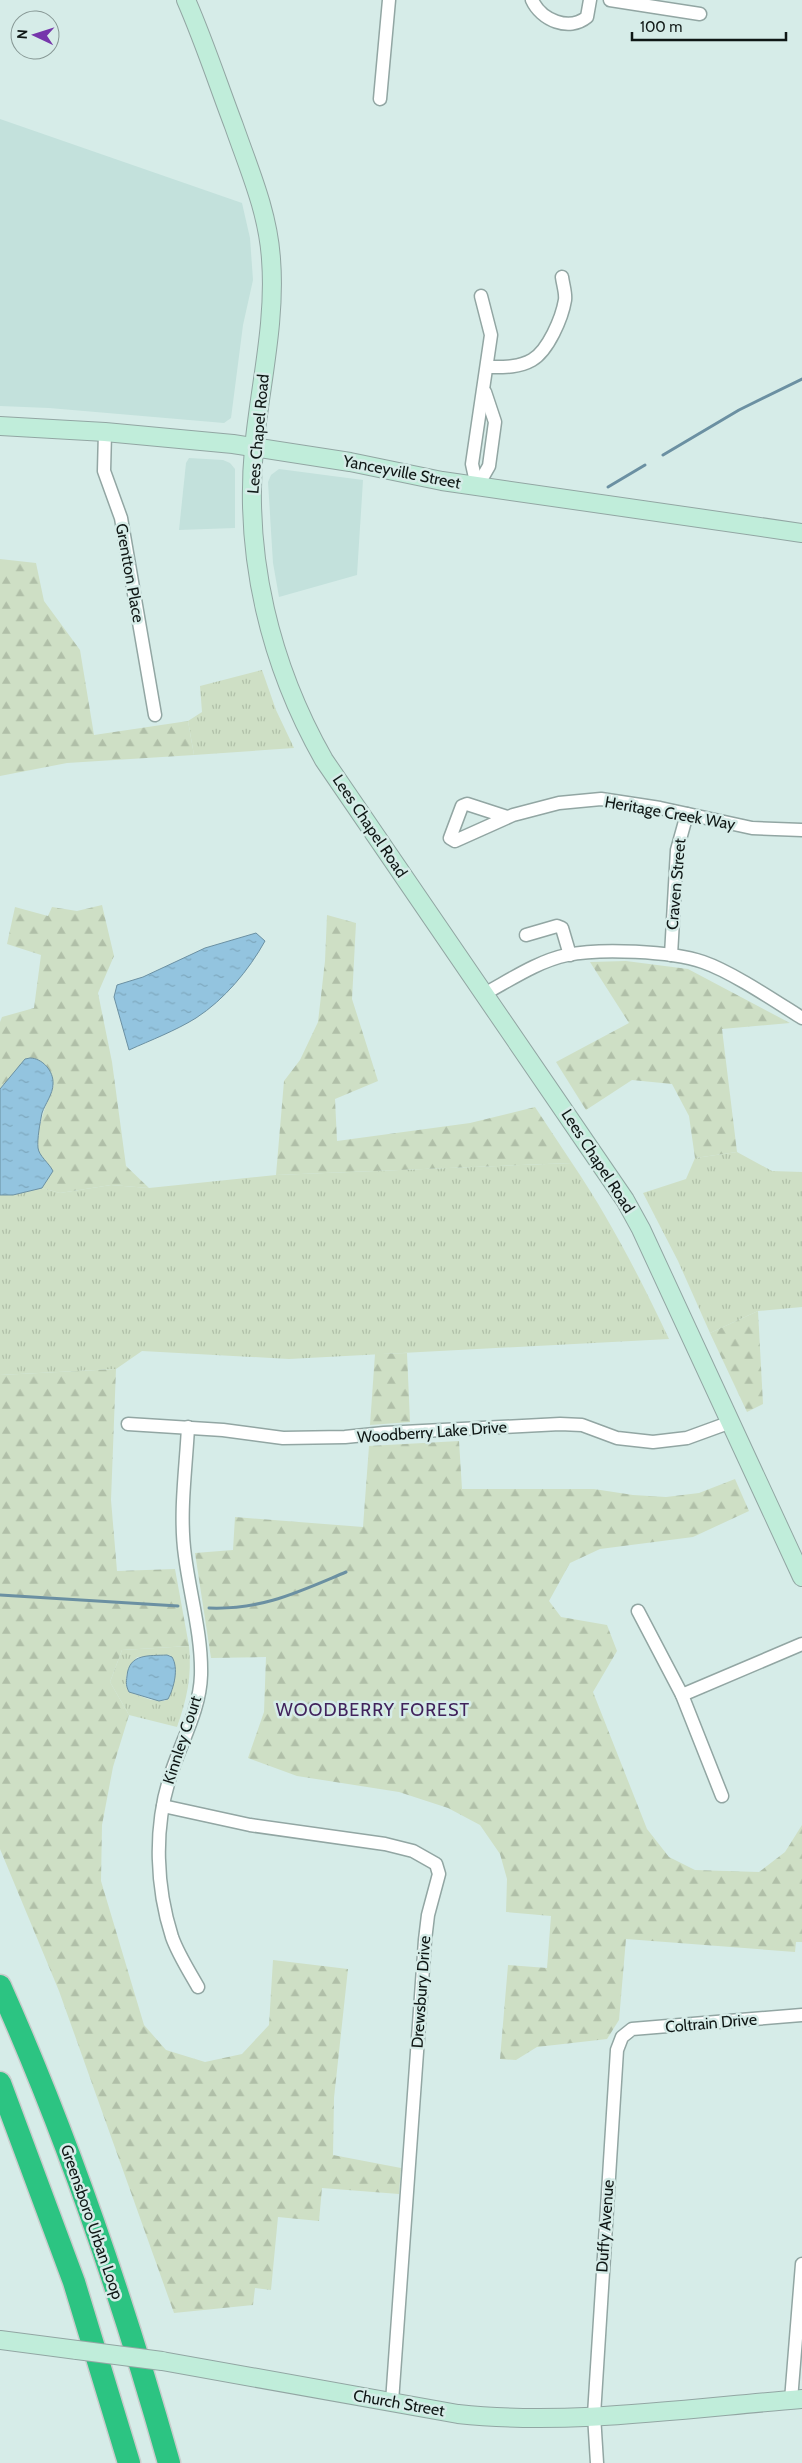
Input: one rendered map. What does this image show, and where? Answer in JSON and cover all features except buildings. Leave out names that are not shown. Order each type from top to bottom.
[{"type":"highway","name":"Greensboro Urban Loop","points":[[0,1986],[40,2080],[90,2212],[132,2338],[169,2463]]},
{"type":"highway","points":[[0,2083],[74,2282],[129,2463]]},
{"type":"main road","name":"Lees Chapel Road","points":[[186,0],[254,181],[269,238],[272,273],[271,308],[254,448],[252,508],[259,580],[275,649],[290,692],[324,760],[625,1200],[731,1422],[802,1577]]},
{"type":"main road","name":"Yanceyville Street","points":[[0,426],[105,432],[254,448],[350,462],[477,487],[802,533]]},
{"type":"main road","name":"Church Street","points":[[0,2340],[162,2362],[487,2417],[519,2418],[594,2415],[796,2399]]},
{"type":"street","points":[[380,99],[389,0]]},
{"type":"street","points":[[532,0],[534,6],[550,19],[572,24],[580,23],[587,17],[590,0]]},
{"type":"street","points":[[610,0],[700,14]]},
{"type":"street","points":[[487,366],[514,367],[533,360],[545,347],[561,313],[565,299],[562,278]]},
{"type":"street","points":[[477,487],[472,464],[491,335],[481,296]]},
{"type":"street","points":[[477,487],[489,466],[495,422],[484,389]]},
{"type":"street","name":"Grentton Place","points":[[105,432],[104,471],[121,518],[155,715]]},
{"type":"street","points":[[476,436],[492,438]]},
{"type":"street","name":"Heritage Creek Way","points":[[506,817],[467,804],[462,806],[450,838],[456,842],[506,817],[559,803],[601,799],[620,800],[752,828],[802,830]]},
{"type":"street","name":"Craven Street","points":[[671,955],[677,850],[687,814]]},
{"type":"street","points":[[526,935],[557,926],[562,928],[570,955]]},
{"type":"street","points":[[484,994],[527,970],[570,955],[618,952],[671,955],[702,962],[718,968],[800,1013]]},
{"type":"street","name":"Woodberry Lake Drive","points":[[128,1424],[188,1427],[291,1438],[345,1437],[384,1433],[560,1424],[582,1425],[617,1438],[653,1442],[687,1438],[731,1422]]},
{"type":"street","name":"Kinnley Court","points":[[188,1427],[184,1554],[200,1651],[201,1677],[195,1709],[168,1781],[159,1840],[161,1887],[173,1937],[198,1987]]},
{"type":"street","points":[[638,1611],[682,1695],[722,1796]]},
{"type":"street","points":[[682,1695],[802,1644]]},
{"type":"street","name":"Drewsbury Drive","points":[[163,1806],[250,1825],[385,1844],[412,1852],[436,1864],[439,1874],[428,1915],[425,1940],[392,2402]]},
{"type":"street","name":"Coltrain Drive","points":[[622,2037],[632,2029],[802,2015]]},
{"type":"street","name":"Duffy Avenue","points":[[598,2463],[594,2415],[617,2050],[622,2037]]},
{"type":"street","points":[[796,2399],[802,2264]]},
{"type":"shaded area","points":[[0,119],[242,203],[250,238],[253,280],[243,325],[231,418],[224,423],[49,408],[0,406]]},
{"type":"shaded area","points":[[189,458],[223,460],[230,463],[235,469],[235,528],[179,530],[186,463]]},
{"type":"shaded area","points":[[279,469],[363,480],[357,575],[279,597],[273,563],[268,482],[271,475]]},
{"type":"green space","points":[[0,559],[36,563],[44,601],[80,650],[94,735],[188,721],[194,755],[67,763],[0,776]]},
{"type":"green space","points":[[262,670],[276,710],[294,748],[194,755],[188,721],[202,712],[200,686]]},
{"type":"green space","points":[[102,905],[114,956],[98,993],[112,1062],[126,1166],[149,1188],[111,1185],[60,1193],[42,1188],[53,1171],[40,1155],[38,1149],[41,1120],[54,1085],[5,1082],[0,1089],[0,1022],[2,1017],[34,1008],[41,955],[7,944],[15,907],[48,916],[52,907],[77,911]]},
{"type":"green space","points":[[327,915],[356,923],[352,999],[378,1081],[335,1099],[337,1141],[470,1123],[535,1107],[572,1163],[276,1175],[284,1081],[300,1060],[318,1022],[325,961]]},
{"type":"green space","points":[[626,961],[688,969],[790,1023],[722,1029],[737,1152],[695,1158],[689,1116],[672,1084],[632,1080],[586,1110],[556,1062],[629,1023],[590,962]]},
{"type":"green space","points":[[737,1152],[772,1171],[802,1172],[802,1307],[758,1311],[710,1333],[678,1261],[643,1193],[686,1179],[695,1158]]},
{"type":"green space","points":[[572,1163],[624,1249],[669,1339],[289,1359],[142,1351],[116,1369],[0,1375],[0,1195],[13,1195],[42,1188],[60,1193],[111,1185],[149,1188],[276,1175]]},
{"type":"green space","points":[[758,1311],[763,1404],[747,1412],[710,1333]]},
{"type":"green space","points":[[407,1353],[410,1422],[370,1425],[375,1354]]},
{"type":"green space","points":[[116,1369],[111,1500],[117,1571],[175,1569],[189,1646],[122,1650],[110,1682],[129,1715],[113,1767],[102,1825],[101,1881],[144,2025],[166,2050],[205,2062],[242,2054],[269,2025],[273,1960],[348,1969],[334,2098],[333,2155],[401,2168],[399,2194],[322,2188],[319,2221],[278,2217],[271,2290],[255,2288],[253,2305],[174,2313],[59,1991],[0,1849],[0,1375]]},
{"type":"green space","points":[[459,1441],[462,1489],[594,1489],[633,1495],[666,1497],[699,1493],[735,1479],[749,1511],[693,1537],[600,1549],[570,1563],[549,1601],[561,1617],[607,1625],[617,1651],[593,1692],[647,1829],[669,1857],[695,1870],[759,1872],[785,1852],[802,1825],[802,1942],[796,1942],[795,1952],[626,1939],[619,2020],[607,2039],[537,2047],[516,2060],[500,2059],[508,1965],[547,1968],[551,1916],[506,1912],[507,1879],[500,1854],[480,1825],[448,1808],[399,1792],[297,1776],[248,1758],[264,1712],[266,1657],[211,1658],[195,1553],[233,1550],[235,1517],[363,1527],[369,1446]]},
{"type":"green space","points":[[189,1646],[190,1667],[188,1687],[177,1727],[129,1715],[110,1682],[122,1650]],"holes":[[[170,1655],[173,1661],[174,1678],[165,1701],[151,1700],[129,1692],[126,1682],[127,1673],[137,1657]]]},
{"type":"water","points":[[256,933],[265,941],[244,973],[226,993],[206,1011],[188,1023],[129,1050],[114,997],[117,985],[143,977],[205,948]]},
{"type":"water","points":[[25,1059],[39,1060],[52,1074],[52,1091],[42,1113],[38,1148],[40,1154],[53,1171],[42,1188],[13,1195],[0,1195],[0,1089]]},
{"type":"water","points":[[167,1655],[172,1657],[175,1667],[174,1684],[168,1699],[159,1701],[129,1692],[126,1681],[132,1663],[141,1657]]},
{"type":"waterway","points":[[663,455],[739,410],[802,379]]},
{"type":"waterway","points":[[608,487],[645,465]]},
{"type":"waterway","points":[[209,1608],[228,1608],[263,1603],[296,1593],[346,1572]]},
{"type":"waterway","points":[[0,1595],[178,1606]]},
{"type":"district","name":"WOODBERRY FOREST","points":[[373,1710]]}]
